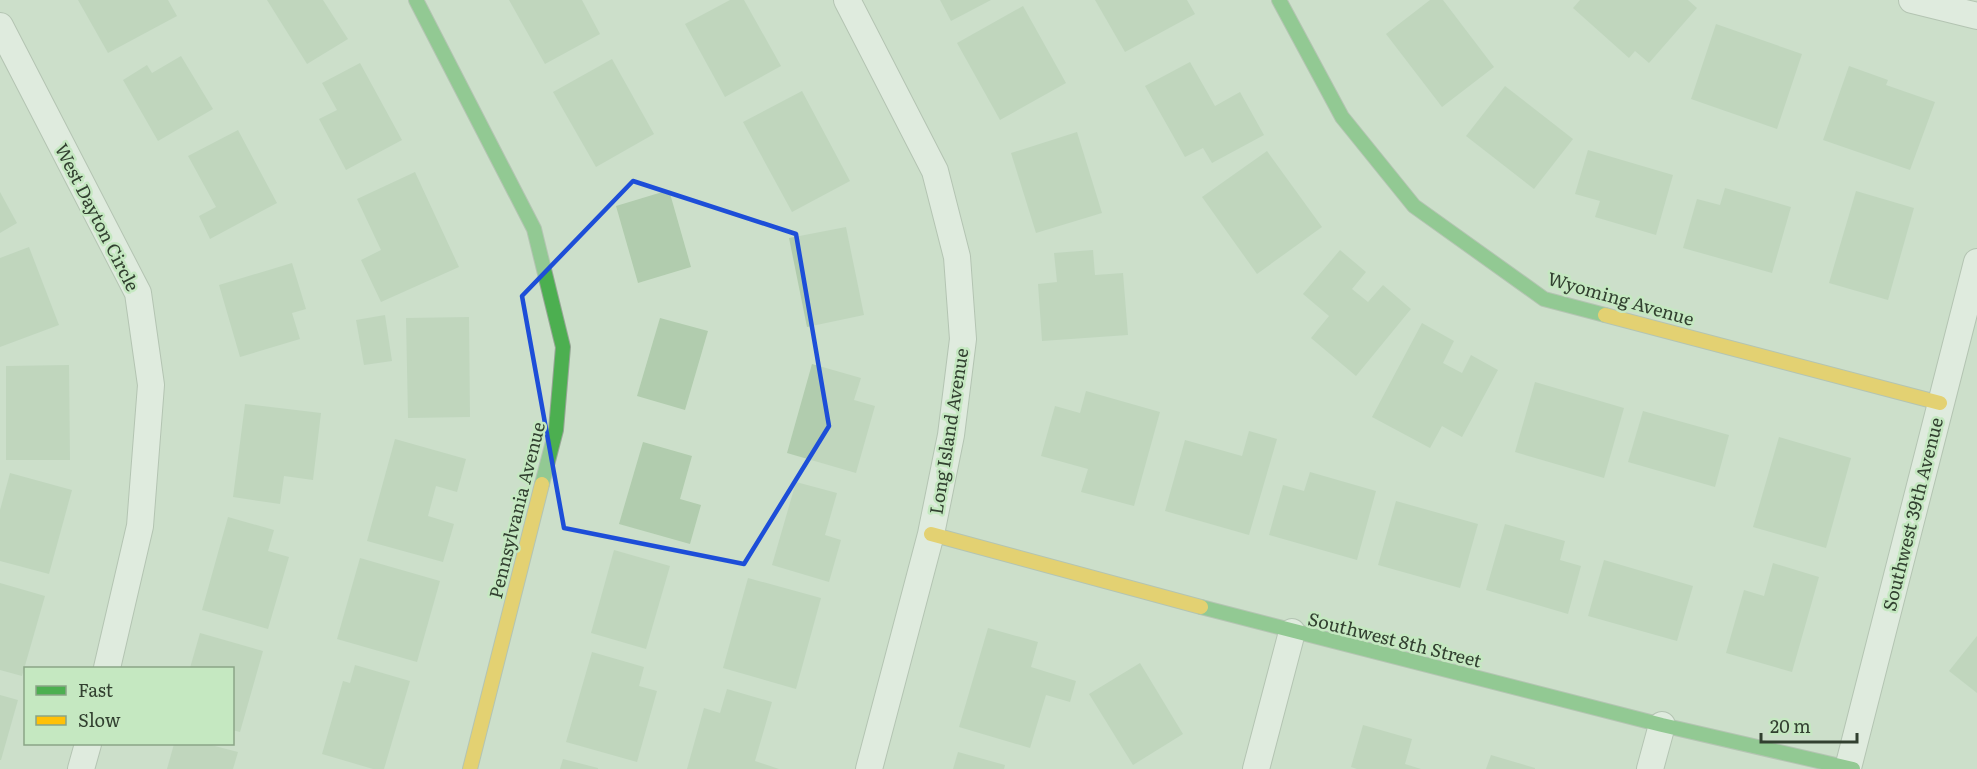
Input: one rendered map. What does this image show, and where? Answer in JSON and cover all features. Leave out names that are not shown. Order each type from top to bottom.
[{"type":"street","name":"Pennsylvania Avenue","points":[[416,0],[534,229],[563,347],[556,430],[470,769]]},
{"type":"street","name":"Long Island Avenue","points":[[847,0],[935,171],[957,257],[963,339],[951,435],[931,534],[869,769]]},
{"type":"street","name":"Wyoming Avenue","points":[[1279,0],[1342,117],[1414,206],[1544,299],[1940,403]]},
{"type":"street","points":[[1912,0],[1977,16]]},
{"type":"street","name":"West Dayton Circle","points":[[0,26],[138,293],[151,385],[140,526],[107,667]]},
{"type":"street","name":"Southwest 39th Avenue","points":[[1850,768],[1977,262]]},
{"type":"street","name":"Southwest 8th Street","points":[[931,534],[1292,632],[1662,725],[1850,768]]},
{"type":"street","points":[[1256,769],[1292,632]]},
{"type":"street","points":[[1650,769],[1662,725]]},
{"type":"street","points":[[81,769],[88,745]]},
{"type":"highlighted area","points":[[633,181],[796,234],[829,426],[744,564],[564,528],[522,296]]},
{"type":"building","points":[[78,0],[168,0],[177,16],[108,53]]},
{"type":"building","points":[[267,0],[323,0],[348,39],[307,64]]},
{"type":"building","points":[[509,0],[582,0],[600,34],[545,64]]},
{"type":"building","points":[[730,0],[744,0],[781,66],[725,97],[685,24]]},
{"type":"building","points":[[940,0],[991,0],[951,21]]},
{"type":"building","points":[[1095,0],[1187,0],[1195,14],[1125,52]]},
{"type":"building","points":[[1430,0],[1443,0],[1494,67],[1442,107],[1386,34]]},
{"type":"building","points":[[1580,0],[1688,0],[1697,8],[1649,63],[1635,51],[1629,58],[1573,8]]},
{"type":"building","points":[[1023,6],[1066,83],[1000,120],[957,43]]},
{"type":"building","points":[[1716,24],[1802,54],[1777,129],[1691,99]]},
{"type":"building","points":[[181,56],[213,109],[158,141],[123,80],[147,65],[152,73]]},
{"type":"building","points":[[612,59],[654,134],[596,167],[553,92]]},
{"type":"building","points":[[1190,62],[1215,106],[1240,92],[1264,135],[1212,163],[1203,148],[1185,157],[1145,86]]},
{"type":"building","points":[[360,63],[402,140],[346,170],[319,119],[337,110],[322,83]]},
{"type":"building","points":[[1849,66],[1888,80],[1886,85],[1935,102],[1910,170],[1823,140]]},
{"type":"building","points":[[1505,86],[1573,139],[1534,189],[1466,136]]},
{"type":"building","points":[[802,91],[850,181],[792,212],[743,122]]},
{"type":"building","points":[[238,130],[277,203],[210,239],[199,216],[216,207],[188,156]]},
{"type":"building","points":[[1077,132],[1102,213],[1036,233],[1011,153]]},
{"type":"building","points":[[1588,150],[1673,175],[1656,235],[1595,217],[1600,201],[1575,194]]},
{"type":"building","points":[[1267,151],[1322,227],[1257,274],[1202,197]]},
{"type":"building","points":[[415,172],[459,267],[381,302],[361,260],[381,250],[357,199]]},
{"type":"building","points":[[1725,188],[1791,207],[1772,273],[1683,248],[1697,199],[1720,205]]},
{"type":"building","points":[[669,190],[691,267],[638,283],[616,206]]},
{"type":"building","points":[[1856,191],[1914,208],[1888,300],[1829,283]]},
{"type":"building","points":[[0,192],[17,223],[0,233]]},
{"type":"building","points":[[846,227],[864,315],[807,327],[789,238]]},
{"type":"building","points":[[29,247],[59,325],[0,347],[0,258]]},
{"type":"building","points":[[1093,250],[1095,275],[1123,273],[1128,335],[1042,341],[1038,284],[1057,282],[1054,253]]},
{"type":"building","points":[[1340,250],[1366,272],[1352,289],[1368,302],[1383,285],[1411,309],[1356,376],[1311,338],[1329,316],[1303,294]]},
{"type":"building","points":[[292,263],[306,309],[292,313],[300,339],[240,357],[219,285]]},
{"type":"building","points":[[385,315],[392,361],[364,365],[356,320]]},
{"type":"building","points":[[469,317],[470,417],[408,418],[406,318]]},
{"type":"building","points":[[660,318],[708,331],[685,410],[637,396]]},
{"type":"building","points":[[1422,323],[1454,341],[1443,363],[1462,373],[1471,355],[1498,370],[1462,437],[1442,426],[1430,448],[1372,417]]},
{"type":"building","points":[[812,364],[861,378],[854,400],[875,406],[856,473],[787,453]]},
{"type":"building","points":[[69,365],[70,460],[6,460],[6,366]]},
{"type":"building","points":[[1535,382],[1624,408],[1604,478],[1515,452]]},
{"type":"building","points":[[1086,391],[1160,412],[1134,506],[1081,492],[1088,469],[1041,456],[1055,406],[1080,413]]},
{"type":"building","points":[[245,404],[321,413],[313,480],[284,476],[280,504],[233,497]]},
{"type":"building","points":[[1643,411],[1729,435],[1715,487],[1628,462]]},
{"type":"building","points":[[1249,431],[1277,439],[1249,535],[1165,511],[1185,440],[1242,456]]},
{"type":"building","points":[[1779,437],[1851,458],[1826,548],[1753,527]]},
{"type":"building","points":[[395,439],[466,459],[457,492],[436,486],[428,516],[454,524],[443,562],[367,541]]},
{"type":"building","points":[[643,442],[692,456],[680,499],[701,505],[690,544],[619,524]]},
{"type":"building","points":[[1310,472],[1376,491],[1357,560],[1269,535],[1283,485],[1304,491]]},
{"type":"building","points":[[10,473],[72,490],[49,574],[0,561],[0,510]]},
{"type":"building","points":[[796,482],[837,493],[825,535],[841,540],[829,582],[772,565]]},
{"type":"building","points":[[1396,501],[1478,524],[1460,588],[1378,565]]},
{"type":"building","points":[[228,517],[274,530],[268,551],[289,557],[268,629],[202,610]]},
{"type":"building","points":[[1505,524],[1565,541],[1560,560],[1581,566],[1568,614],[1486,590]]},
{"type":"building","points":[[614,550],[670,566],[646,649],[591,633]]},
{"type":"building","points":[[360,558],[440,581],[417,662],[337,639]]},
{"type":"building","points":[[1604,560],[1693,586],[1677,641],[1588,616]]},
{"type":"building","points":[[1773,563],[1819,577],[1792,672],[1726,653],[1744,590],[1764,596]]},
{"type":"building","points":[[748,578],[821,598],[796,689],[723,668]]},
{"type":"building","points":[[0,583],[45,596],[22,676],[0,670]]},
{"type":"building","points":[[988,628],[1038,642],[1031,667],[1076,681],[1070,702],[1046,695],[1030,748],[959,727]]},
{"type":"building","points":[[200,633],[263,651],[240,732],[234,730],[234,667],[190,667]]},
{"type":"building","points":[[1977,636],[1977,693],[1949,671]]},
{"type":"building","points":[[592,652],[644,667],[639,686],[657,691],[637,762],[566,742]]},
{"type":"building","points":[[1140,663],[1183,734],[1133,765],[1089,694]]},
{"type":"building","points":[[355,665],[410,681],[384,769],[373,769],[322,754],[343,681],[350,683]]},
{"type":"building","points":[[727,689],[772,702],[755,761],[779,769],[687,769],[704,708],[720,713]]},
{"type":"building","points":[[0,695],[18,700],[1,760],[0,760]]},
{"type":"building","points":[[1363,725],[1412,739],[1405,764],[1421,769],[1357,769],[1351,767]]},
{"type":"building","points":[[174,745],[211,745],[238,752],[233,769],[167,769]]},
{"type":"building","points":[[958,752],[1005,765],[1004,769],[953,769]]},
{"type":"building","points":[[1491,755],[1535,768],[1535,769],[1486,769]]},
{"type":"building","points":[[563,759],[598,768],[598,769],[560,769]]},
{"type":"traffic: fast","points":[[416,0],[534,229],[563,347],[556,430],[542,484]]},
{"type":"traffic: fast","points":[[1279,0],[1342,117],[1414,206],[1544,299],[1605,315]]},
{"type":"traffic: fast","points":[[1201,607],[1662,725],[1853,769]]},
{"type":"traffic: slow","points":[[1605,315],[1940,403]]},
{"type":"traffic: slow","points":[[470,769],[542,484]]},
{"type":"traffic: slow","points":[[931,534],[1201,607]]}]
